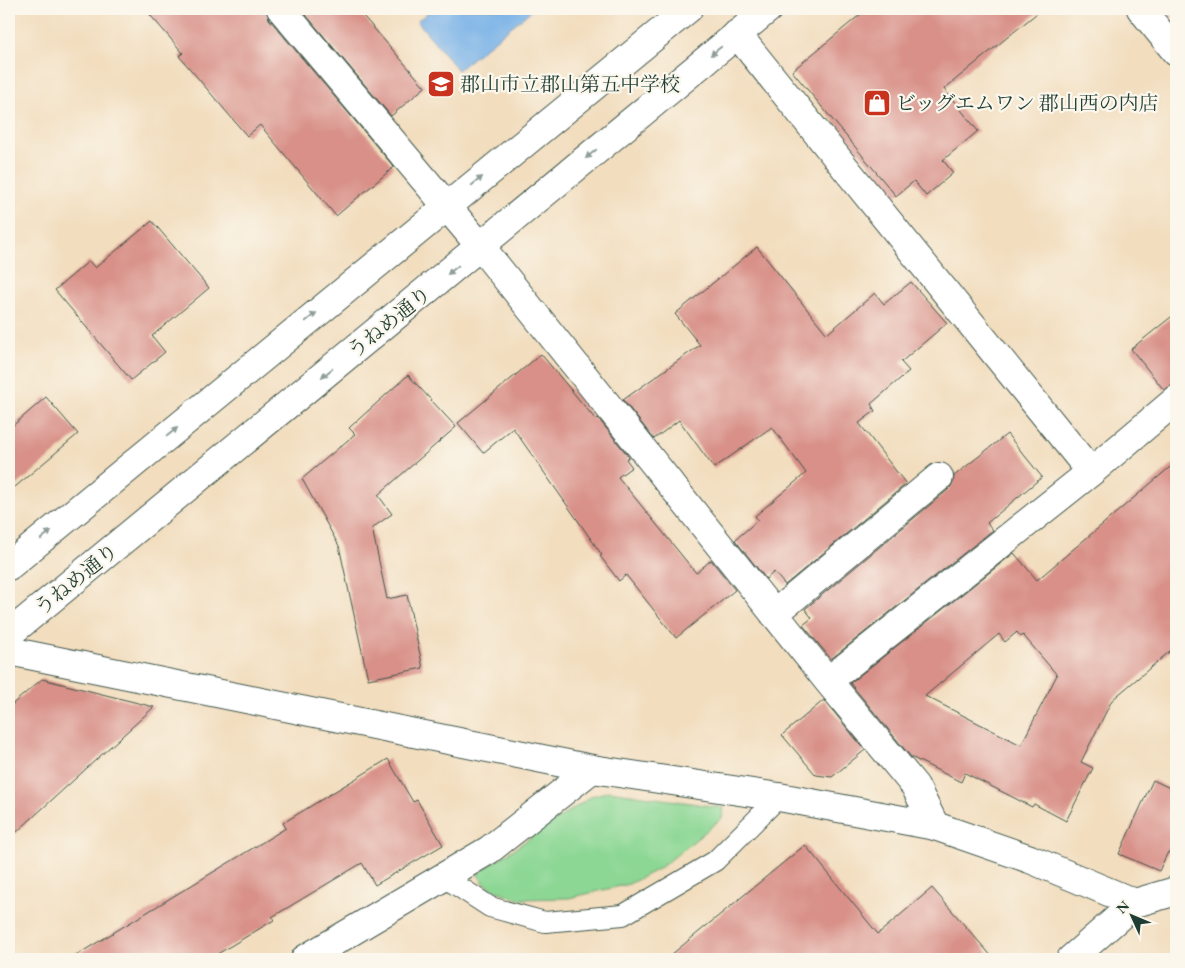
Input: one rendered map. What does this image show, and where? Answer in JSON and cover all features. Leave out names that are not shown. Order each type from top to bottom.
[{"type":"street","points":[[280,9],[481,247],[774,614],[915,786],[935,826]]},
{"type":"street","points":[[9,566],[688,9]]},
{"type":"street","name":"うねめ通り","points":[[9,634],[768,9]]},
{"type":"street","points":[[1141,9],[1176,52]]},
{"type":"street","points":[[737,34],[1091,472]]},
{"type":"street","points":[[828,681],[1091,472],[1176,400]]},
{"type":"street","points":[[774,614],[939,477]]},
{"type":"street","points":[[9,650],[592,769],[779,797],[935,826],[1030,859],[1135,903]]},
{"type":"street","points":[[305,959],[489,850],[592,769]]},
{"type":"street","points":[[1072,959],[1135,903],[1176,891]]},
{"type":"lane","points":[[444,877],[490,907],[545,922],[623,915],[715,861],[779,797]]},
{"type":"green space","points":[[609,791],[724,808],[722,818],[683,850],[660,868],[629,884],[569,898],[519,899],[494,890],[483,882],[477,874],[592,796]]},
{"type":"water","points":[[433,9],[533,9],[458,70],[417,21]]},
{"type":"building","points":[[145,9],[266,9],[269,19],[394,167],[336,216],[260,125],[247,136],[179,56],[183,53]]},
{"type":"building","points":[[301,9],[357,9],[425,87],[391,116]]},
{"type":"building","points":[[867,9],[1042,9],[944,89],[978,131],[943,160],[953,173],[926,196],[914,181],[896,196],[792,71]]},
{"type":"building","points":[[152,221],[209,288],[152,336],[165,352],[131,380],[55,290],[89,261],[95,268]]},
{"type":"building","points":[[757,247],[827,334],[875,293],[884,304],[911,282],[947,323],[901,362],[909,371],[871,404],[875,411],[859,423],[906,484],[785,585],[774,572],[766,579],[735,540],[758,520],[755,516],[806,473],[772,427],[714,468],[679,420],[654,439],[623,400],[700,345],[675,314]]},
{"type":"building","points":[[1176,313],[1176,385],[1164,390],[1131,349]]},
{"type":"building","points":[[541,354],[596,420],[598,418],[629,457],[626,459],[632,467],[618,477],[696,573],[711,560],[735,590],[676,638],[626,575],[619,581],[513,428],[483,453],[458,423]]},
{"type":"building","points":[[408,375],[456,427],[378,495],[392,514],[372,528],[387,599],[407,595],[423,668],[368,679],[339,546],[302,479],[355,434],[349,428]]},
{"type":"building","points":[[46,397],[78,434],[9,492],[9,429]]},
{"type":"building","points":[[1007,434],[1042,477],[987,523],[993,530],[831,659],[803,625],[812,618],[805,609],[949,489],[953,483],[954,476]]},
{"type":"building","points":[[1176,462],[1176,646],[1112,700],[1081,762],[1093,768],[1066,821],[1034,804],[1032,807],[965,773],[961,782],[911,757],[850,683],[1014,553],[1037,580]],"holes":[[[1017,632],[1021,637],[1023,635],[1057,675],[1021,745],[925,696],[999,634],[1005,642]]]},
{"type":"building","points":[[42,679],[154,707],[9,839],[9,707]]},
{"type":"building","points":[[824,700],[865,750],[832,777],[816,775],[782,735]]},
{"type":"building","points":[[388,759],[413,802],[417,800],[443,845],[375,885],[362,863],[272,917],[274,920],[209,959],[70,959],[286,828],[283,823]]},
{"type":"building","points":[[1153,780],[1176,791],[1176,856],[1168,852],[1159,871],[1119,854]]},
{"type":"building","points":[[805,845],[878,934],[932,888],[994,959],[666,959]]},
{"type":"place","name":"郡山市立郡山第五中学校","points":[[441,84]]},
{"type":"place","name":"ビッグエムワン 郡山西の内店","points":[[877,103]]}]
